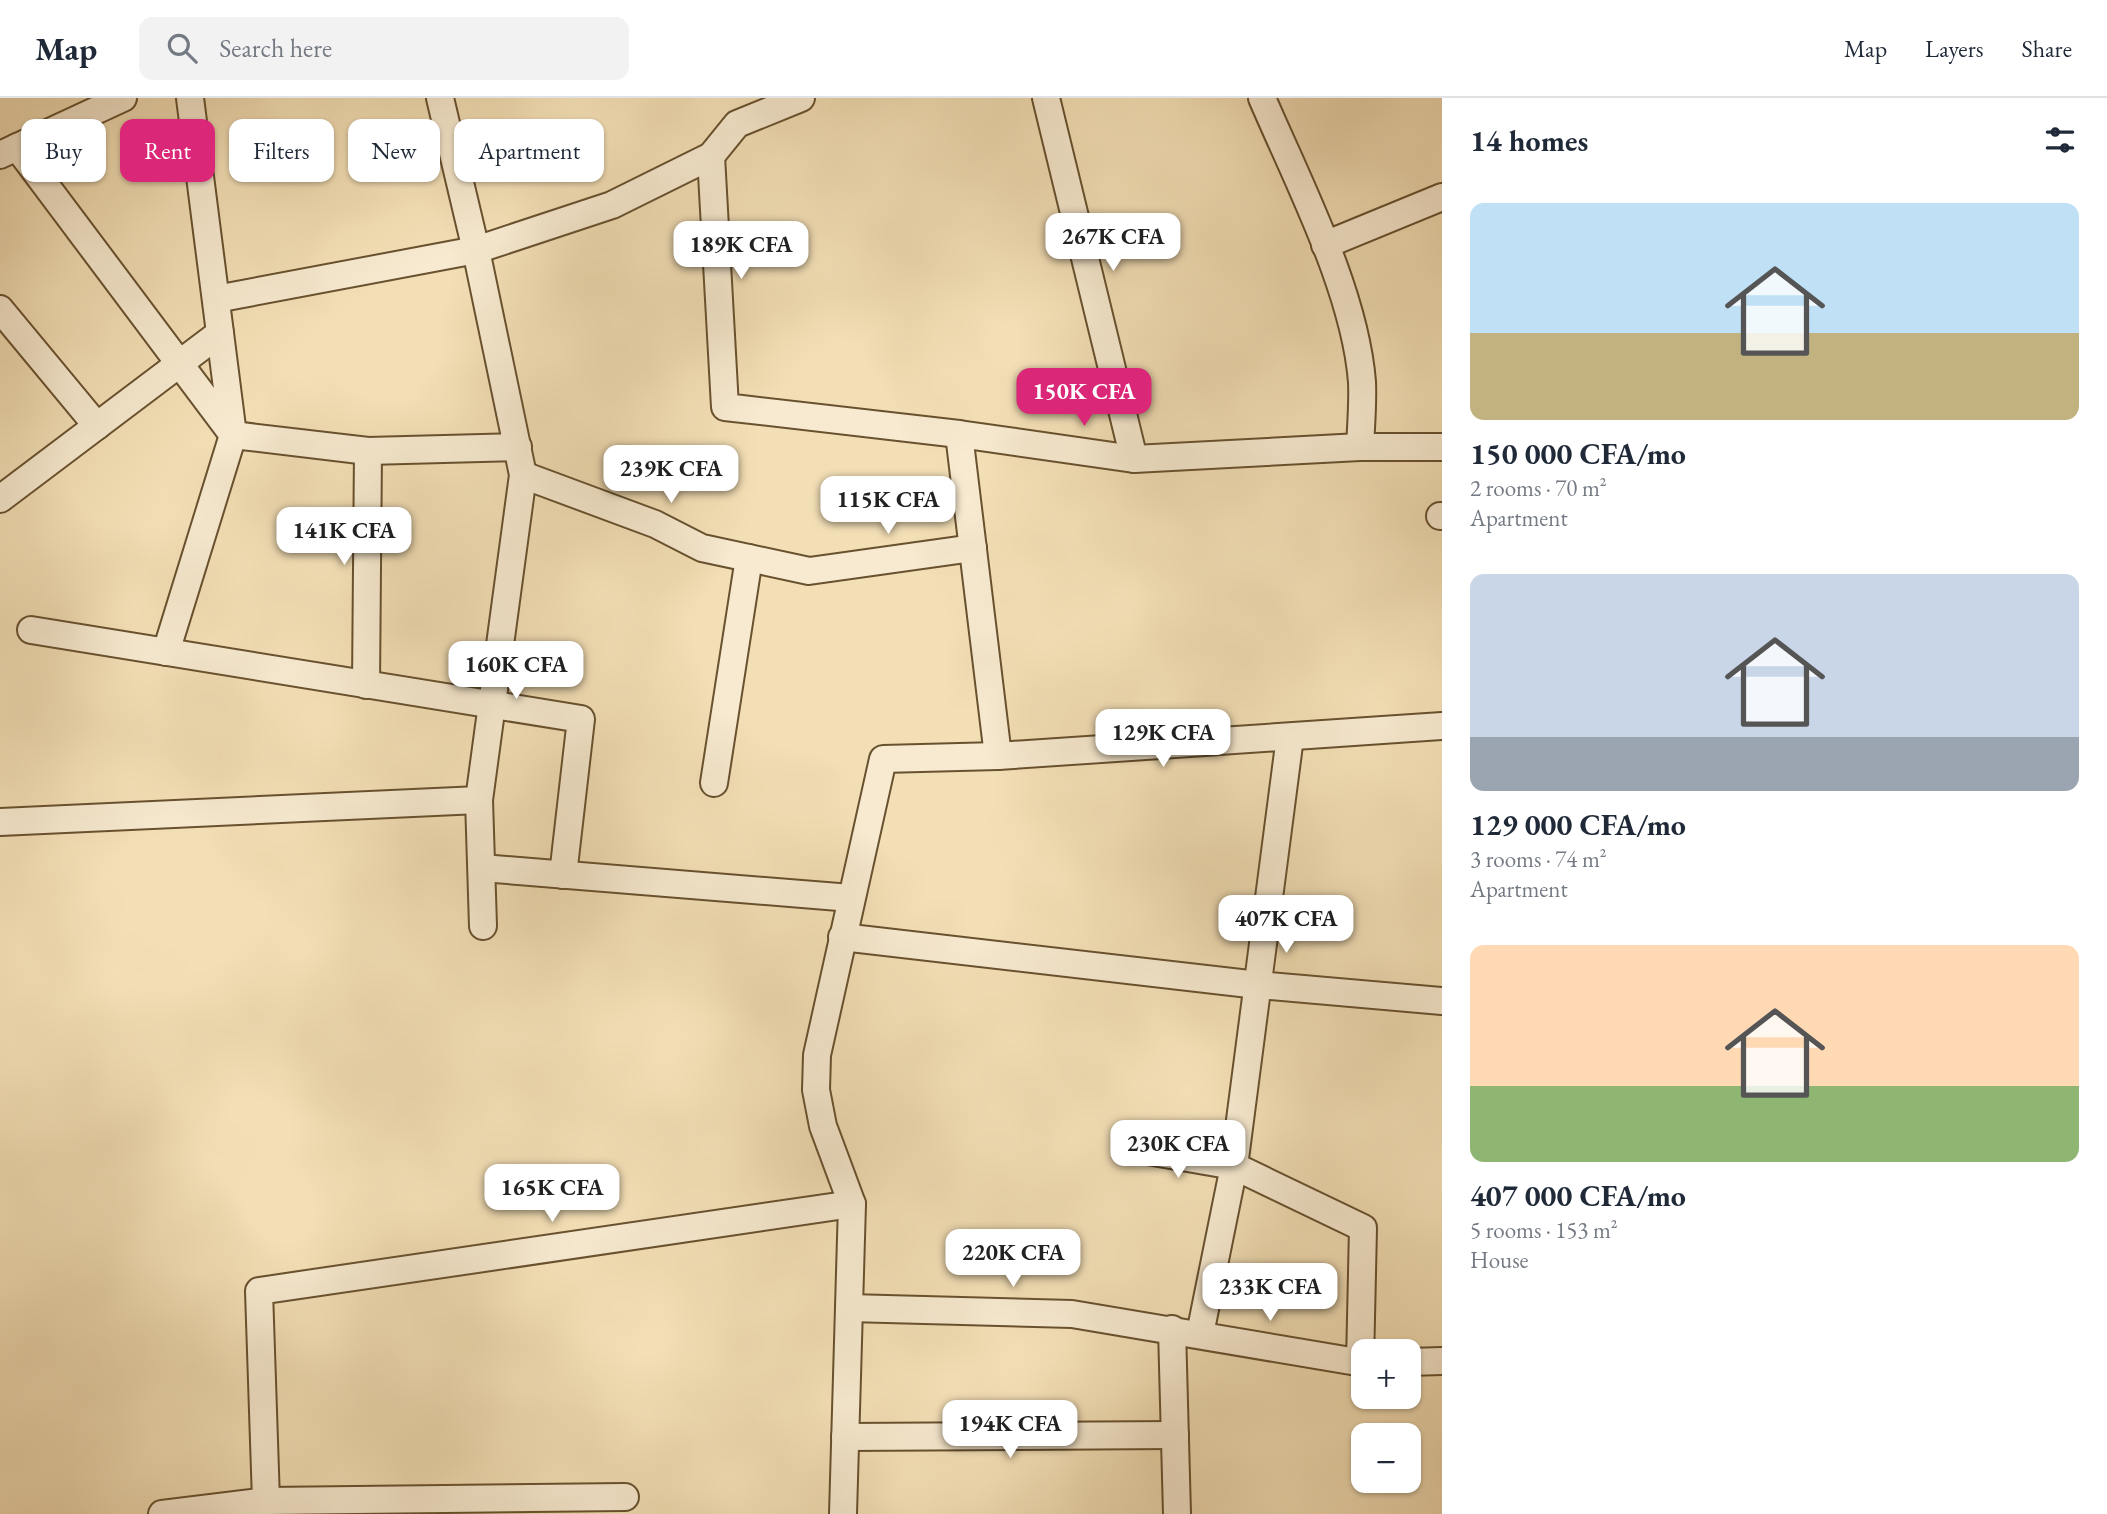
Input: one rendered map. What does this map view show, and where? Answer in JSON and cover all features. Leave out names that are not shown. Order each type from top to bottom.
[{"type":"street","points":[[166,652],[233,435],[190,98]]},
{"type":"street","points":[[440,98],[476,250],[523,475],[479,800],[483,926]]},
{"type":"street","points":[[216,299],[476,250],[612,205],[711,156],[737,124],[801,98]]},
{"type":"street","points":[[1046,98],[1134,458]]},
{"type":"street","points":[[1262,98],[1325,245],[1349,315],[1362,382],[1360,447]]},
{"type":"street","points":[[107,101],[9,151],[233,435],[368,451],[518,447]]},
{"type":"street","points":[[711,156],[724,407],[959,434],[1134,458],[1360,447],[1442,447]]},
{"type":"street","points":[[1325,245],[1442,197]]},
{"type":"street","points":[[0,309],[97,426]]},
{"type":"street","points":[[0,499],[220,333]]},
{"type":"street","points":[[959,434],[998,756]]},
{"type":"street","points":[[366,685],[368,451]]},
{"type":"street","points":[[523,475],[655,524],[702,548],[809,571],[973,548]]},
{"type":"street","points":[[714,783],[749,558]]},
{"type":"street","points":[[31,630],[581,719],[563,875]]},
{"type":"street","points":[[844,1514],[852,1204],[823,1126],[816,1090],[817,1055],[883,759],[998,756],[1442,726]]},
{"type":"street","points":[[1200,1334],[1234,1167],[1290,737]]},
{"type":"street","points":[[0,822],[479,800]]},
{"type":"street","points":[[482,868],[851,898]]},
{"type":"street","points":[[842,937],[1258,985],[1442,1001]]},
{"type":"street","points":[[1130,1148],[1234,1167],[1363,1228],[1362,1339]]},
{"type":"street","points":[[266,1501],[259,1291],[852,1204]]},
{"type":"street","points":[[849,1308],[1072,1314],[1351,1361]]},
{"type":"street","points":[[1172,1329],[1177,1514]]},
{"type":"street","points":[[1421,1362],[1442,1361]]},
{"type":"street","points":[[845,1437],[1175,1435]]},
{"type":"street","points":[[162,1514],[266,1501],[625,1497]]}]
